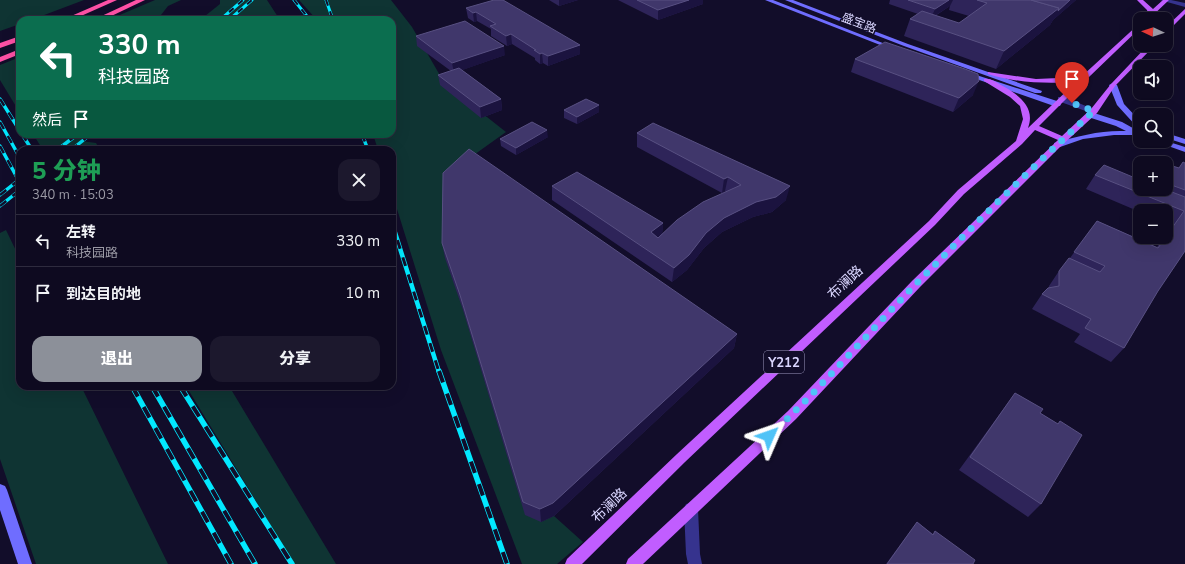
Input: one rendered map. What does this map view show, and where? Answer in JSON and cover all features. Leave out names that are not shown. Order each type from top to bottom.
[{"type":"highway","points":[[76,16],[114,0]]},
{"type":"highway","points":[[106,16],[142,0]]},
{"type":"highway","points":[[0,46],[16,40]]},
{"type":"highway","points":[[0,60],[16,54]]},
{"type":"main road","name":"盛宝路","points":[[768,0],[907,53],[986,80],[1059,102]]},
{"type":"main road","name":"盛宝路","points":[[788,0],[906,45],[990,73],[1059,102]]},
{"type":"main road","points":[[1140,0],[1150,9],[1151,12]]},
{"type":"main road","points":[[1153,12],[1164,0]]},
{"type":"main road","points":[[1173,24],[1185,11]]},
{"type":"main road","name":"布澜路","points":[[572,564],[686,453],[932,223],[961,192],[1019,142],[1133,32]]},
{"type":"main road","name":"Y212","points":[[633,564],[792,415],[916,284],[1060,142],[1093,113],[1113,85],[1145,52]]},
{"type":"main road","points":[[990,73],[1034,82],[1083,79]]},
{"type":"main road","points":[[986,80],[1018,99],[1024,106],[1027,119],[1019,142]]},
{"type":"main road","points":[[1113,85],[1121,105],[1133,122]]},
{"type":"main road","points":[[1093,113],[1133,128]]},
{"type":"main road","points":[[1034,127],[1060,142],[1082,137],[1133,131]]},
{"type":"main road","points":[[1173,138],[1185,142]]},
{"type":"main road","points":[[1173,146],[1185,150]]},
{"type":"main road","points":[[0,490],[26,564]]},
{"type":"street","points":[[1164,0],[1185,5]]},
{"type":"street","points":[[1174,0],[1185,5]]},
{"type":"street","points":[[1059,102],[1093,113]]},
{"type":"street","points":[[691,509],[693,554],[695,564]]},
{"type":"green space","points":[[0,0],[84,0],[42,16],[16,16],[16,25],[0,31]]},
{"type":"green space","points":[[155,0],[181,0],[168,6],[159,16],[117,16]]},
{"type":"green space","points":[[220,0],[267,0],[277,16],[205,16],[220,4]]},
{"type":"green space","points":[[299,0],[391,0],[412,27],[445,84],[506,132],[471,157],[554,516],[583,542],[557,564],[522,564],[441,350],[396,206],[396,146],[377,146],[374,138],[396,138],[396,16],[313,16]]},
{"type":"green space","points":[[16,59],[16,106],[0,80],[0,65]]},
{"type":"green space","points":[[36,138],[81,138],[81,141],[96,143],[98,146],[40,146]]},
{"type":"green space","points":[[6,230],[16,251],[16,390],[83,390],[168,564],[36,564],[0,459],[0,233]]},
{"type":"green space","points":[[188,390],[231,390],[336,564],[294,564]]},
{"type":"building","points":[[494,0],[503,0],[580,45],[548,56],[542,53],[540,54],[511,34],[506,36],[490,26],[496,24],[466,8]]},
{"type":"building","points":[[637,0],[689,0],[658,10]]},
{"type":"building","points":[[908,0],[949,0],[935,9]]},
{"type":"building","points":[[977,0],[1031,0],[1059,8],[1004,51],[910,19],[922,11],[959,23],[987,3]]},
{"type":"building","points":[[1031,0],[1070,0],[1058,11],[1059,8]]},
{"type":"building","points":[[465,21],[504,46],[452,63],[416,36]]},
{"type":"building","points":[[885,42],[978,74],[979,81],[959,98],[855,59]]},
{"type":"building","points":[[459,68],[501,99],[480,107],[438,75]]},
{"type":"building","points":[[586,99],[599,105],[577,117],[564,110]]},
{"type":"building","points":[[532,122],[547,130],[516,148],[500,139]]},
{"type":"building","points":[[653,123],[790,186],[776,197],[756,202],[724,218],[706,233],[689,255],[674,268],[552,186],[577,172],[663,223],[651,232],[658,238],[677,220],[703,202],[741,185],[728,177],[724,179],[637,133]]},
{"type":"building","points":[[469,149],[737,334],[553,503],[540,509],[523,502],[460,295],[442,243],[443,173]]},
{"type":"building","points":[[1183,162],[1185,163],[1185,190],[1173,186],[1173,166],[1179,168]]},
{"type":"building","points":[[1104,165],[1133,177],[1133,190],[1095,175]]},
{"type":"building","points":[[1173,192],[1185,197],[1185,251],[1158,291],[1124,348],[1085,328],[1091,319],[1042,294],[1048,288],[1059,286],[1059,271],[1069,258],[1100,272],[1105,266],[1074,252],[1097,221],[1133,237],[1133,244],[1149,244],[1158,248],[1161,244],[1173,244],[1173,227],[1184,211],[1173,207],[1173,204],[1167,204],[1147,196],[1173,196]]},
{"type":"building","points":[[1015,393],[1043,409],[1040,413],[1058,424],[1060,421],[1082,435],[1041,504],[970,457]]},
{"type":"building","points":[[917,522],[933,535],[935,531],[975,560],[973,564],[887,564]]},
{"type":"railway","points":[[225,16],[243,0]]},
{"type":"railway","points":[[234,16],[252,0]]},
{"type":"railway","points":[[294,0],[307,16]]},
{"type":"railway","points":[[326,0],[332,16]]},
{"type":"railway","points":[[0,99],[16,125]]},
{"type":"railway","points":[[0,122],[16,151]]},
{"type":"railway","points":[[24,138],[30,146]]},
{"type":"railway","points":[[62,146],[73,138]]},
{"type":"railway","points":[[76,146],[86,138]]},
{"type":"railway","points":[[364,138],[366,146]]},
{"type":"railway","points":[[0,146],[16,176]]},
{"type":"railway","points":[[0,195],[16,182]]},
{"type":"railway","points":[[0,206],[16,193]]},
{"type":"railway","points":[[396,236],[439,372]]},
{"type":"railway","points":[[439,371],[507,564]]},
{"type":"railway","points":[[134,390],[231,564]]},
{"type":"railway","points":[[154,390],[255,564]]},
{"type":"railway","points":[[183,390],[292,564]]},
{"type":"route","points":[[769,436],[792,415],[916,284],[1057,145],[1094,111],[1072,103]]}]
